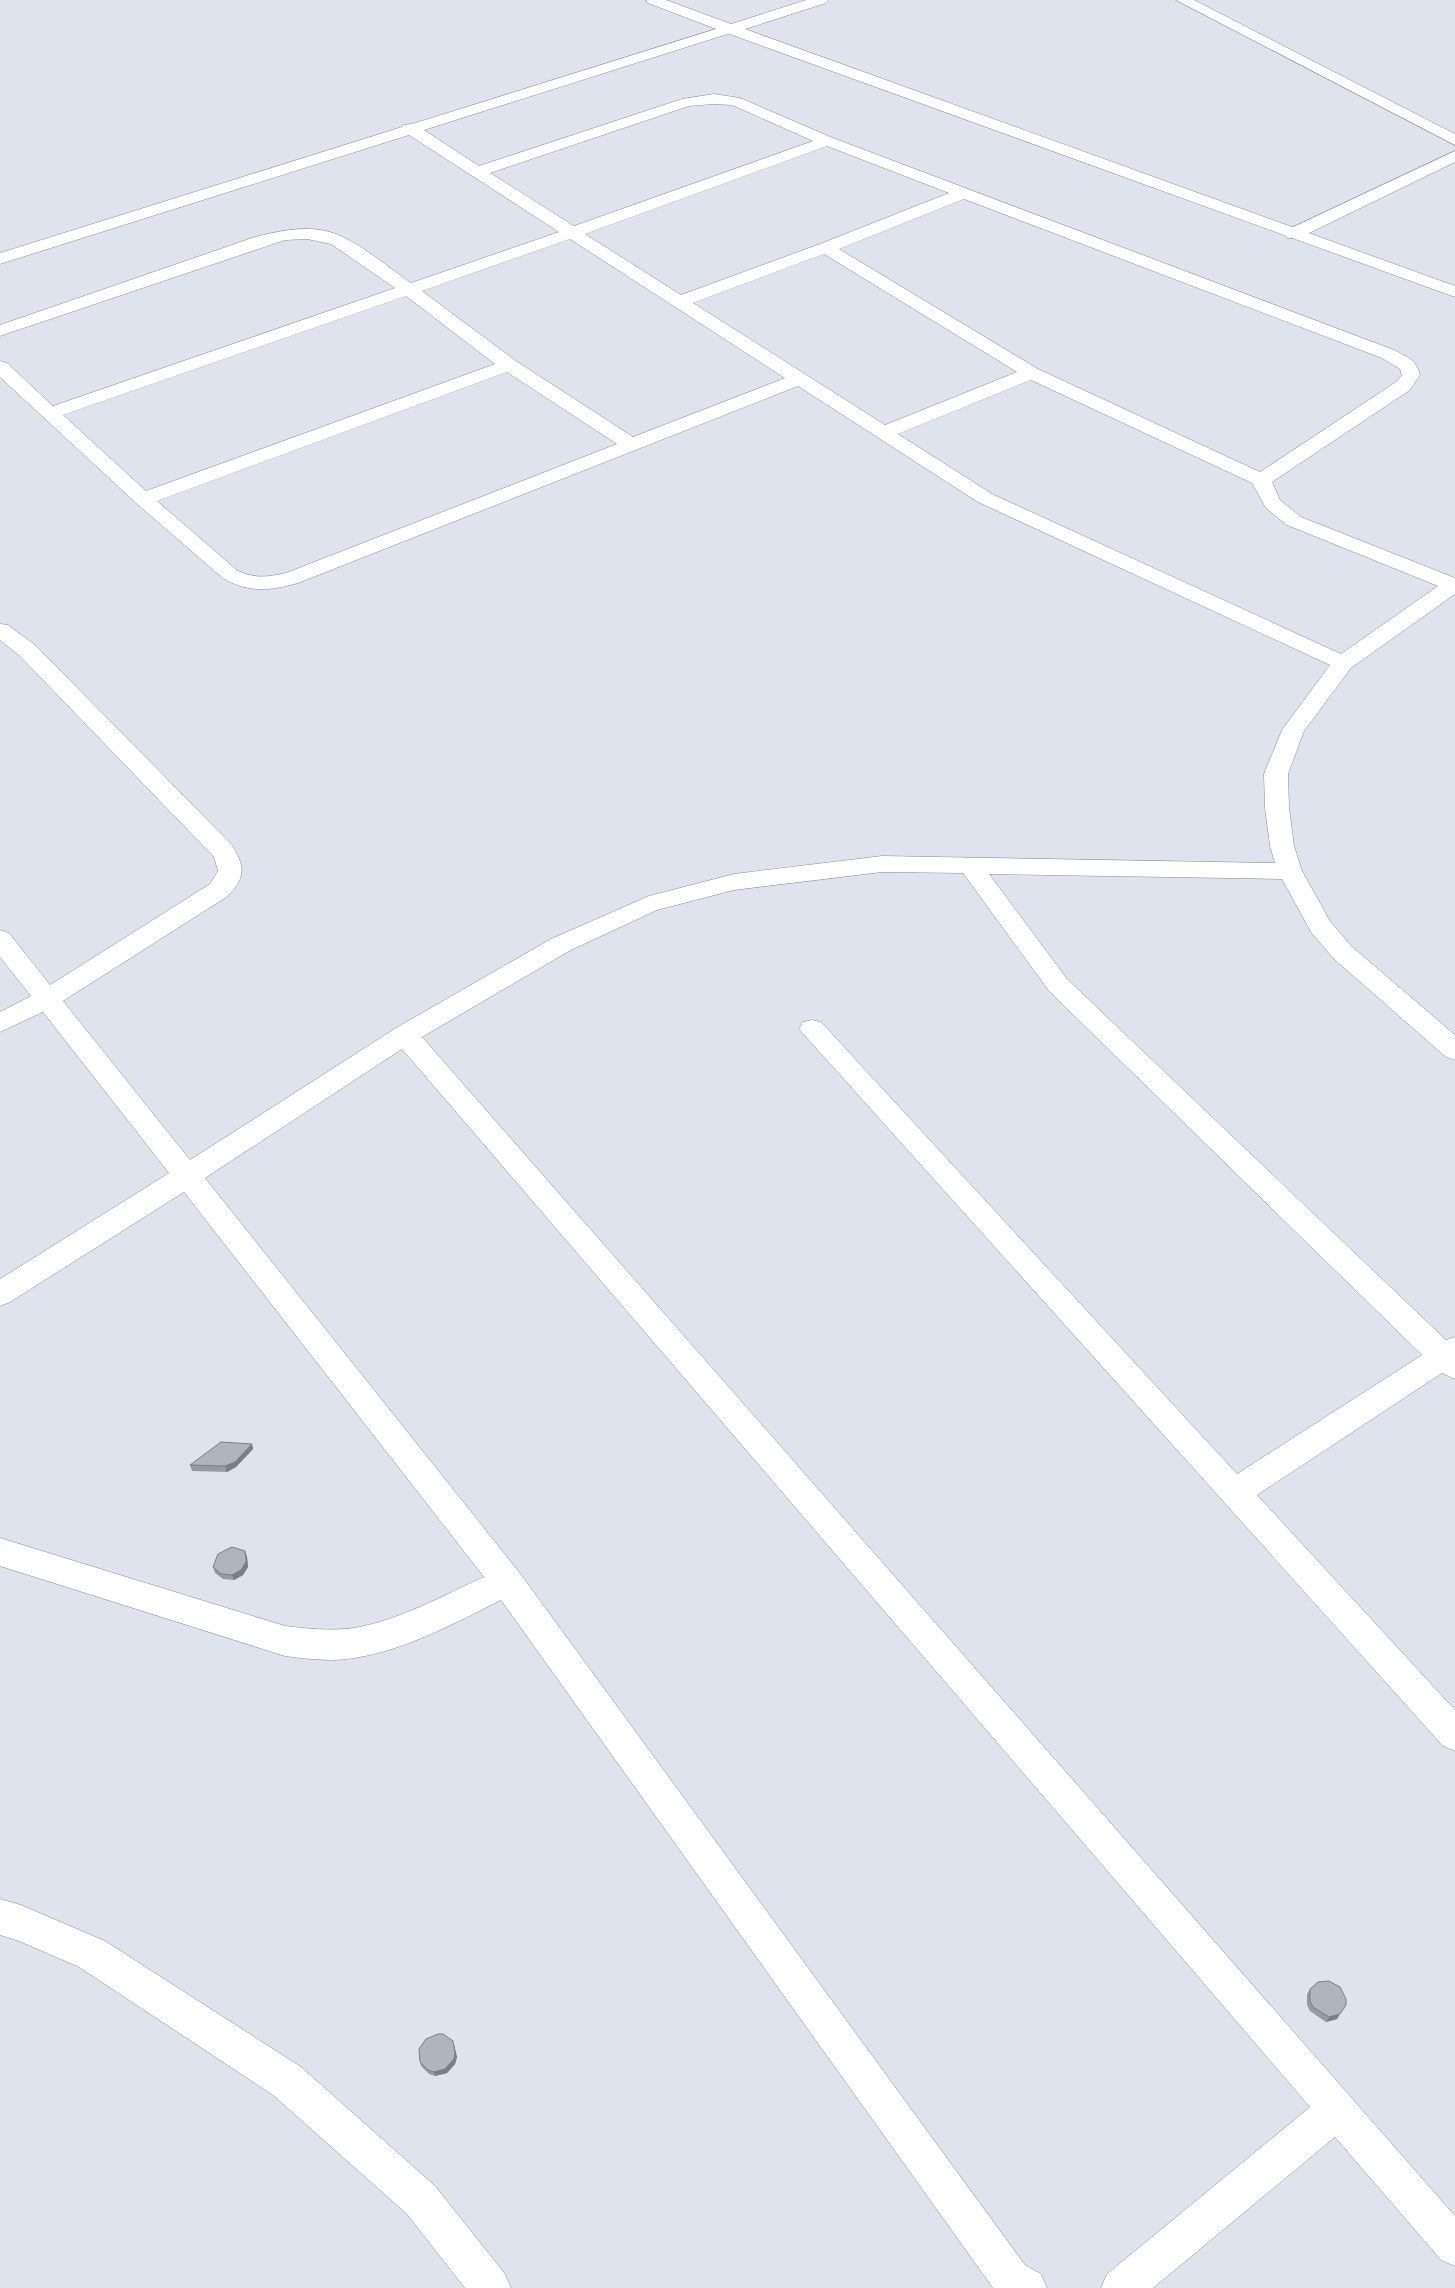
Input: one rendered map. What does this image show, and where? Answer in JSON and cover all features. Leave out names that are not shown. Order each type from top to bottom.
[{"type":"street","points":[[653,0],[1455,292]]},
{"type":"street","points":[[0,259],[409,128],[821,0]]},
{"type":"street","points":[[1183,0],[1455,140]]},
{"type":"street","points":[[476,172],[699,100],[735,101],[827,141],[966,192],[1388,354],[1409,366],[1411,375],[1403,386],[1260,480]]},
{"type":"street","points":[[409,128],[798,379],[993,502],[1343,662]]},
{"type":"street","points":[[50,413],[407,288],[571,233],[827,141]]},
{"type":"street","points":[[1293,234],[1455,156]]},
{"type":"street","points":[[679,302],[826,248],[966,192]]},
{"type":"street","points":[[0,331],[261,241],[285,235],[307,234],[336,240],[407,288],[510,366],[630,444]]},
{"type":"street","points":[[826,248],[1031,373],[1260,480],[1265,495],[1276,508],[1294,521],[1454,585]]},
{"type":"street","points":[[143,499],[510,366]]},
{"type":"street","points":[[0,367],[143,499],[231,575],[248,583],[261,584],[291,579],[798,379]]},
{"type":"street","points":[[883,433],[1031,373]]},
{"type":"street","points":[[1454,585],[1343,662],[1293,730],[1276,774],[1277,808],[1282,846],[1290,871],[1320,926],[1342,952],[1455,1050]]},
{"type":"street","points":[[0,630],[27,650],[223,851],[230,861],[232,872],[229,880],[219,890],[48,998],[0,1023]]},
{"type":"street","points":[[0,1294],[188,1176],[406,1035],[560,945],[649,904],[734,882],[882,864],[1290,871]]},
{"type":"street","points":[[970,865],[1058,986],[1451,1357],[1234,1492]]},
{"type":"street","points":[[0,939],[507,1582],[1011,2279],[1028,2288]]},
{"type":"street","points":[[812,1029],[1455,1735]]},
{"type":"street","points":[[406,1035],[1455,2246]]},
{"type":"street","points":[[0,1552],[285,1641],[317,1645],[354,1643],[389,1634],[507,1582]]},
{"type":"street","points":[[0,1917],[21,1923],[92,1954],[286,2081],[421,2200],[491,2288]]},
{"type":"street","points":[[1121,2288],[1338,2109]]},
{"type":"building","points":[[221,1442],[252,1444],[235,1462],[225,1466],[190,1465]]},
{"type":"building","points":[[232,1547],[245,1551],[246,1562],[241,1570],[232,1575],[221,1574],[213,1567],[218,1554]]},
{"type":"building","points":[[1329,1981],[1340,1987],[1346,1999],[1346,2005],[1340,2014],[1329,2017],[1313,2007],[1310,2001],[1310,1989],[1318,1982]]},
{"type":"building","points":[[443,2034],[453,2041],[455,2053],[454,2059],[445,2069],[434,2072],[428,2070],[420,2062],[419,2049],[426,2039]]}]
